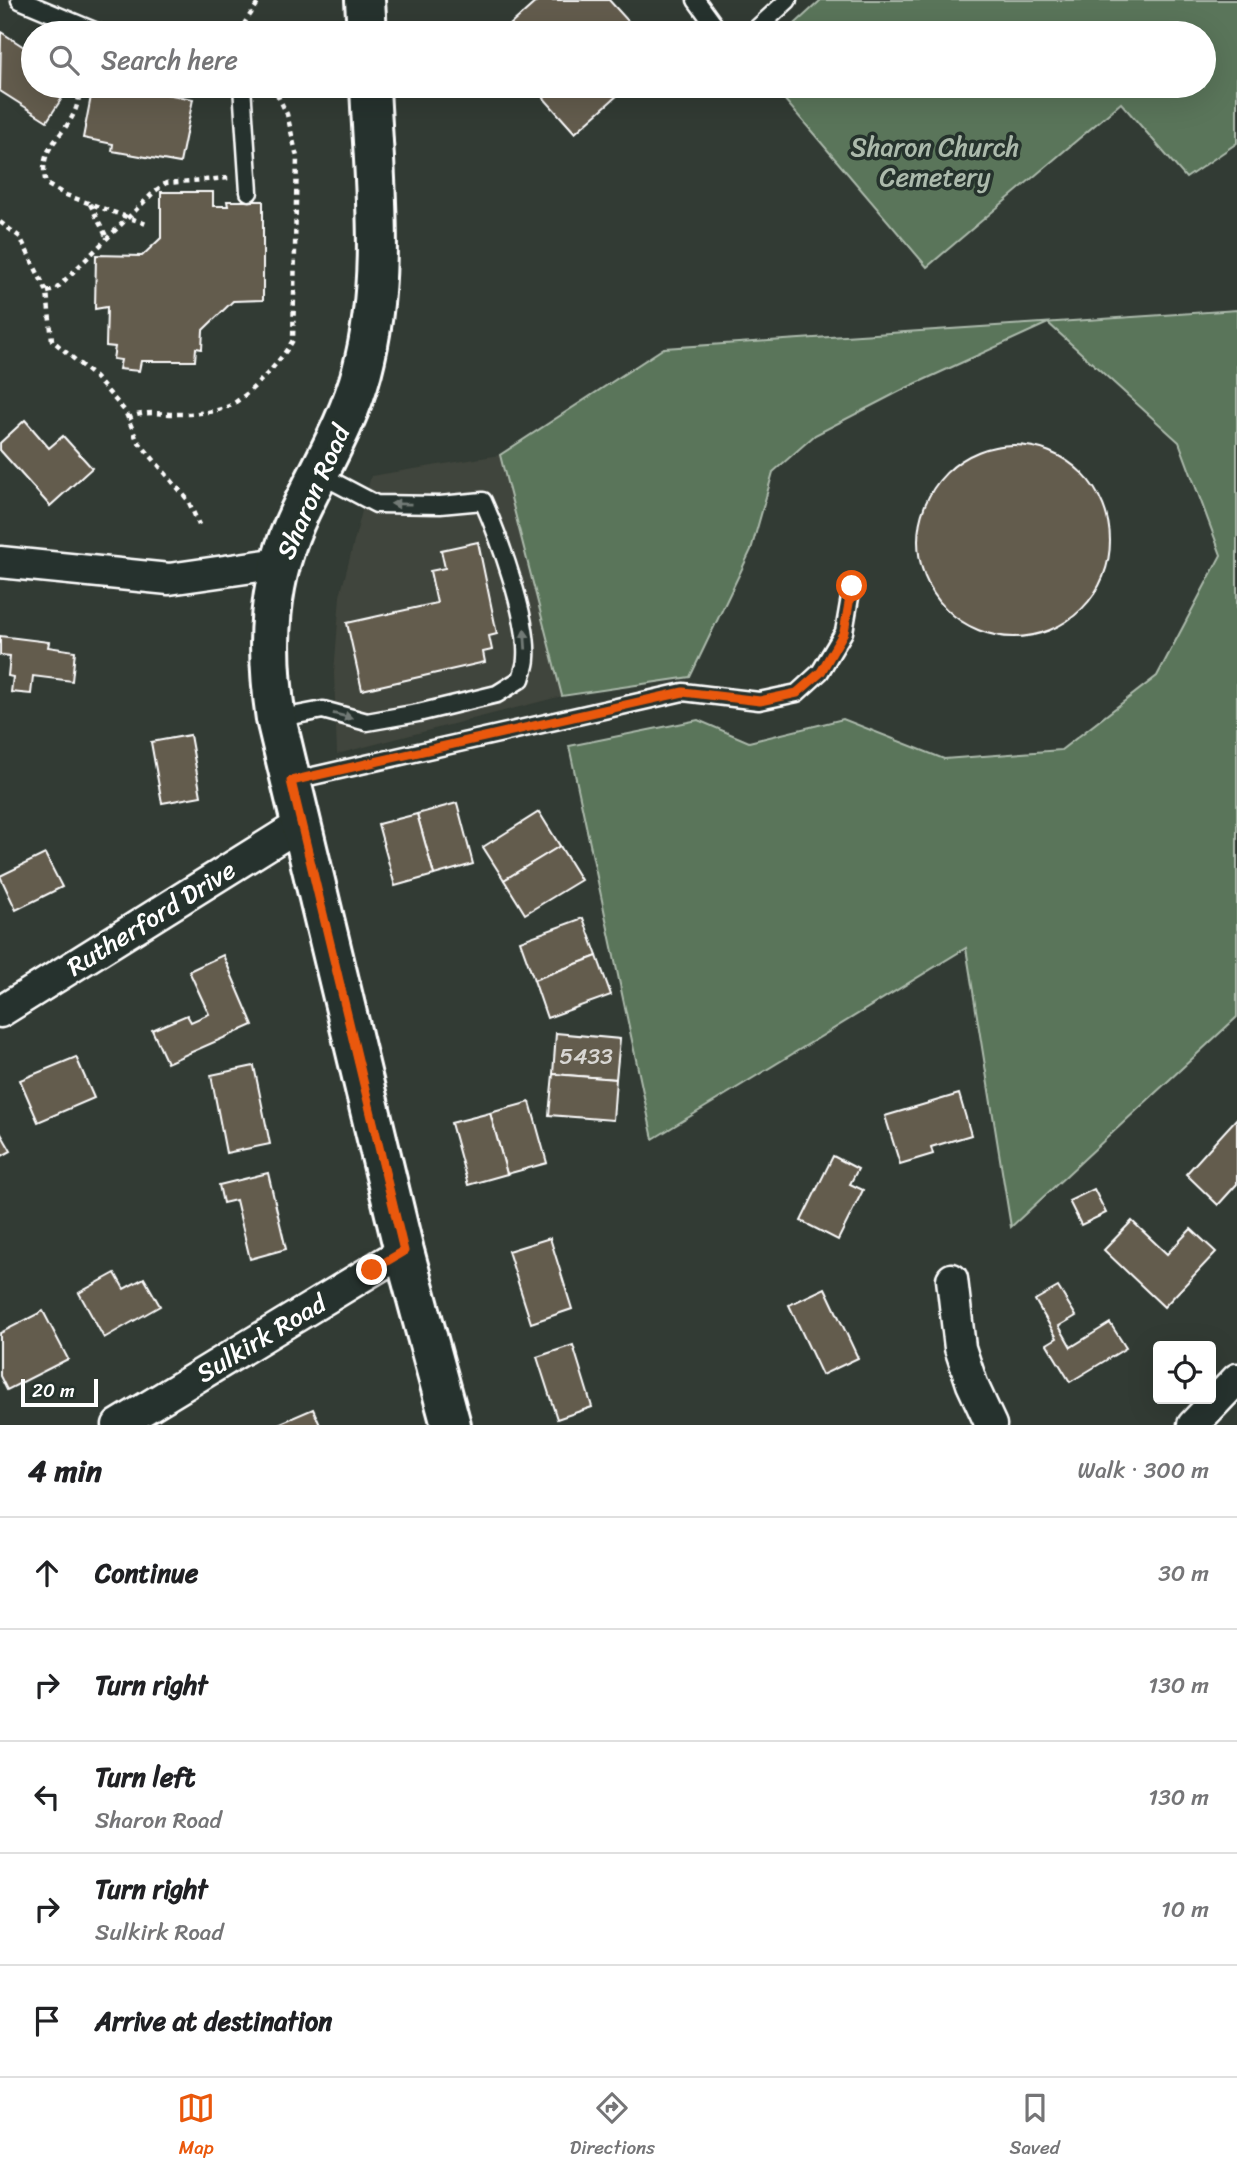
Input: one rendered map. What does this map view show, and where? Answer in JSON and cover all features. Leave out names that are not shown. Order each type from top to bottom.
[{"type":"main road","points":[[365,0],[366,21]]},
{"type":"main road","name":"Sharon Road","points":[[371,98],[378,213],[378,262],[371,334],[354,397],[298,514],[280,564],[269,627],[269,673],[276,719],[404,1251],[451,1425]]},
{"type":"street","points":[[0,562],[169,579],[280,564]]},
{"type":"street","name":"Rutherford Drive","points":[[0,1012],[301,824]]},
{"type":"street","name":"Sulkirk Road","points":[[118,1425],[404,1251]]},
{"type":"street","points":[[952,1279],[960,1348],[972,1384],[991,1425]]},
{"type":"street","points":[[1193,1425],[1237,1379]]},
{"type":"lane","points":[[20,0],[70,21]]},
{"type":"lane","points":[[695,0],[711,21]]},
{"type":"lane","points":[[763,21],[781,2]]},
{"type":"lane","points":[[243,98],[249,192]]},
{"type":"lane","points":[[276,719],[323,710],[367,722],[497,694],[521,679],[526,658],[524,624],[495,527],[483,501],[440,505],[376,504],[318,474]]},
{"type":"lane","points":[[291,781],[683,692],[760,701],[797,693],[821,672],[844,632],[852,586]]},
{"type":"path","points":[[246,21],[260,0]]},
{"type":"path","points":[[79,98],[74,114],[50,144],[43,171],[46,184],[66,195],[149,225]]},
{"type":"path","points":[[128,419],[137,414],[180,414],[229,406],[250,390],[287,352],[293,340],[297,157],[287,114],[279,98]]},
{"type":"path","points":[[47,292],[55,290],[166,183],[230,178]]},
{"type":"path","points":[[90,204],[107,238]]},
{"type":"path","points":[[0,222],[20,237],[47,292],[52,340],[96,378],[125,411],[137,440],[188,500],[199,526]]},
{"type":"shaded area","points":[[500,455],[562,696],[337,754],[334,673],[340,596],[371,476]]},
{"type":"green space","name":"Sharon Church Cemetery","points":[[821,0],[1237,0],[1237,143],[1186,178],[1121,103],[927,267],[783,98],[1216,98],[1216,21],[798,21]]},
{"type":"green space","points":[[1237,310],[1237,1017],[1011,1227],[966,948],[653,1139],[569,746],[698,720],[749,742],[843,719],[944,759],[1061,750],[1157,676],[1221,555],[1179,442],[1048,323],[904,389],[815,435],[773,472],[751,550],[690,677],[562,696],[500,455],[664,348]]},
{"type":"building","points":[[538,0],[609,0],[628,21],[514,21]]},
{"type":"building","points":[[1,32],[21,45],[21,98],[62,98],[47,121],[0,91]]},
{"type":"building","points":[[91,98],[193,99],[180,163],[112,151],[113,144],[83,138]]},
{"type":"building","points":[[544,98],[614,98],[575,133]]},
{"type":"building","points":[[161,192],[213,192],[213,206],[228,206],[227,201],[263,201],[263,300],[233,301],[203,330],[202,349],[196,348],[195,361],[141,361],[139,371],[119,369],[121,360],[113,359],[115,347],[106,346],[107,307],[95,309],[96,255],[142,256],[161,238]]},
{"type":"building","points":[[25,420],[49,448],[63,436],[92,468],[50,506],[0,450],[0,443]]},
{"type":"building","points":[[1014,445],[1051,452],[1082,473],[1103,504],[1110,541],[1103,578],[1082,609],[1051,630],[1014,637],[977,630],[946,609],[925,578],[918,541],[925,504],[946,473],[977,452]]},
{"type":"building","points":[[478,542],[497,634],[489,636],[492,650],[483,652],[485,662],[362,690],[347,623],[437,603],[430,571],[445,568],[441,550]]},
{"type":"building","points":[[0,636],[49,642],[48,647],[75,651],[72,681],[33,676],[31,694],[11,692],[13,677],[8,676],[10,656],[0,655]]},
{"type":"building","points":[[190,735],[201,796],[162,803],[151,742]]},
{"type":"building","points":[[457,803],[473,864],[434,875],[417,814]]},
{"type":"building","points":[[539,812],[560,846],[504,880],[483,847]]},
{"type":"building","points":[[417,814],[434,875],[395,886],[378,824]]},
{"type":"building","points":[[560,846],[581,880],[525,914],[504,880]]},
{"type":"building","points":[[45,854],[62,887],[16,910],[0,876]]},
{"type":"building","points":[[583,918],[597,956],[534,980],[520,941]]},
{"type":"building","points":[[223,955],[253,1025],[167,1063],[152,1030],[187,1015],[191,1022],[209,1014],[189,971]]},
{"type":"building","points":[[597,956],[611,995],[547,1018],[534,980]]},
{"type":"building","points":[[556,1033],[620,1039],[616,1079],[553,1074]]},
{"type":"building","points":[[76,1057],[94,1098],[38,1122],[20,1080]]},
{"type":"building","points":[[254,1066],[270,1144],[226,1153],[211,1075]]},
{"type":"building","points":[[553,1074],[616,1079],[613,1120],[549,1115]]},
{"type":"building","points":[[959,1094],[971,1135],[931,1147],[933,1154],[900,1164],[885,1116]]},
{"type":"building","points":[[530,1102],[547,1163],[507,1174],[490,1113]]},
{"type":"building","points":[[490,1113],[507,1174],[468,1185],[451,1123]]},
{"type":"building","points":[[1237,1118],[1237,1184],[1218,1205],[1186,1174]]},
{"type":"building","points":[[0,1132],[11,1151],[0,1157]]},
{"type":"building","points":[[833,1156],[858,1169],[850,1184],[863,1190],[838,1240],[801,1221]]},
{"type":"building","points":[[268,1173],[286,1249],[250,1259],[236,1200],[223,1203],[219,1185]]},
{"type":"building","points":[[1094,1189],[1106,1213],[1081,1225],[1069,1201]]},
{"type":"building","points":[[1132,1221],[1167,1254],[1191,1229],[1216,1252],[1164,1307],[1104,1250]]},
{"type":"building","points":[[550,1238],[572,1309],[531,1323],[508,1251]]},
{"type":"building","points":[[115,1273],[124,1289],[144,1278],[160,1306],[104,1338],[79,1293]]},
{"type":"building","points":[[1058,1287],[1076,1316],[1059,1326],[1071,1347],[1110,1323],[1126,1348],[1070,1382],[1047,1344],[1057,1338],[1035,1300]]},
{"type":"building","points":[[825,1288],[858,1358],[822,1375],[789,1305]]},
{"type":"building","points":[[43,1311],[68,1359],[7,1390],[0,1376],[0,1333]]},
{"type":"building","points":[[573,1345],[592,1407],[557,1419],[537,1357]]},
{"type":"building","points":[[313,1409],[320,1425],[278,1424]]},
{"type":"route","points":[[372,1270],[404,1251],[291,781],[683,692],[760,701],[797,693],[821,672],[844,632],[852,586]]}]
